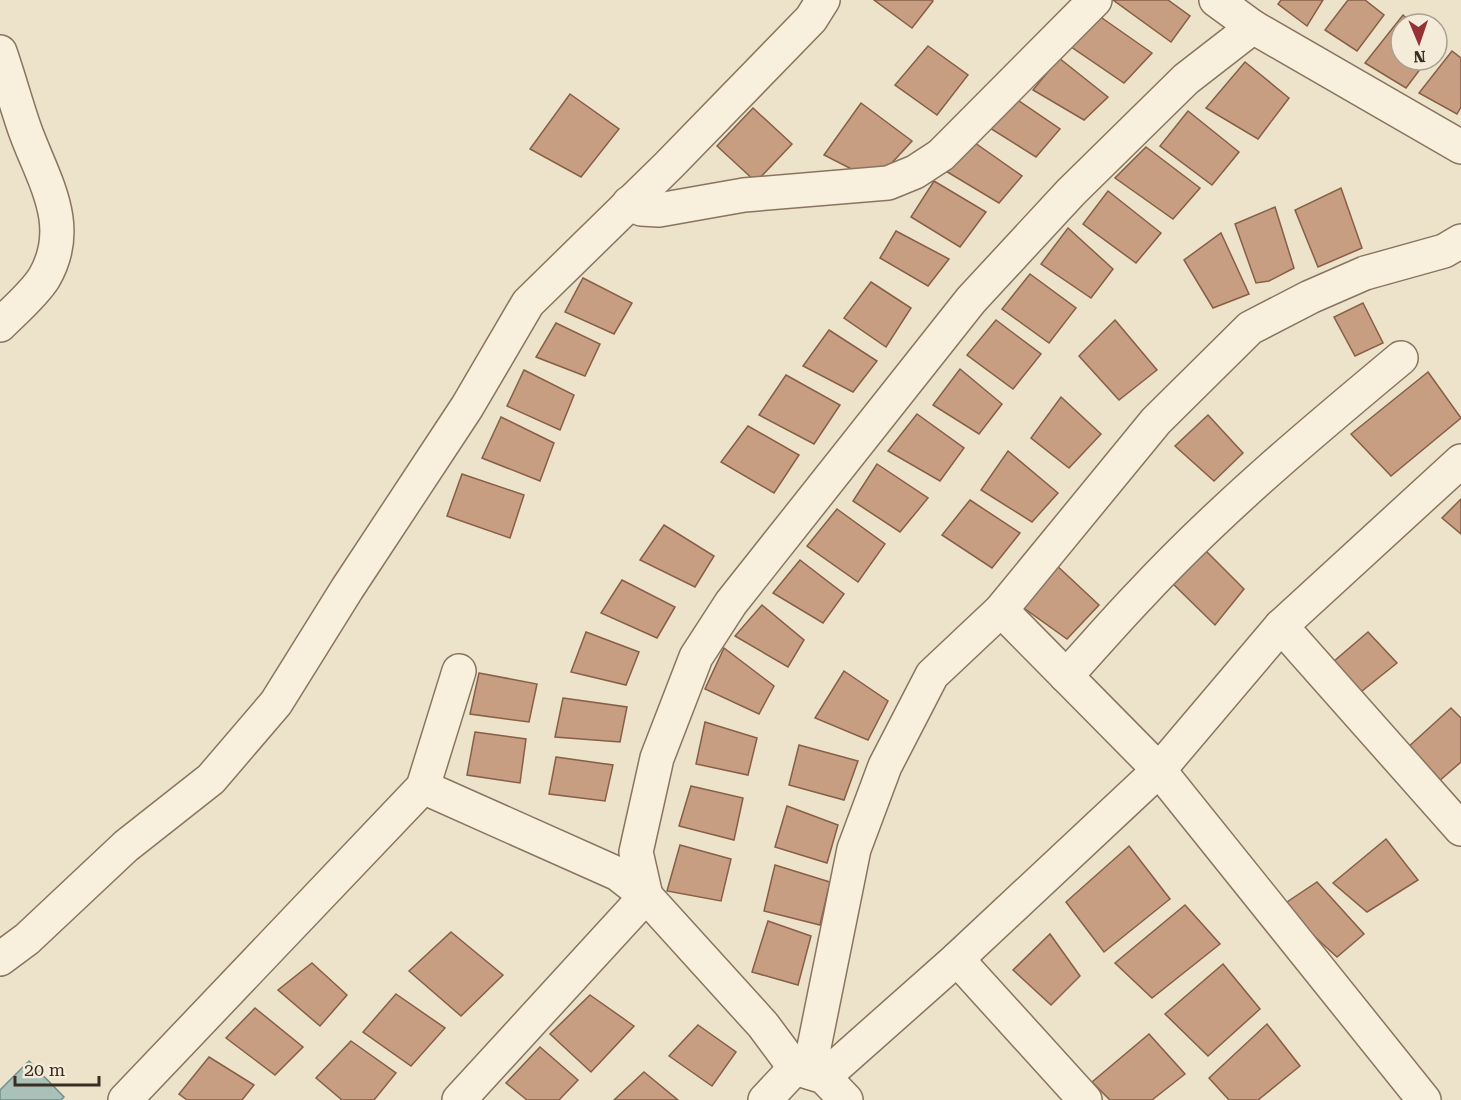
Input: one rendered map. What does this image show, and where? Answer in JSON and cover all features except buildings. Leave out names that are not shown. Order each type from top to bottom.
[{"type":"street","points":[[0,959],[27,939],[126,846],[212,779],[276,703],[347,589],[467,407],[528,303],[811,19],[823,0]]},
{"type":"street","points":[[630,203],[641,209],[659,210],[744,195],[888,183],[915,172],[940,155],[1095,0]]},
{"type":"street","points":[[1216,0],[1253,27],[1461,147]]},
{"type":"street","points":[[646,896],[636,852],[657,758],[696,657],[731,603],[971,300],[1071,192],[1186,79],[1253,27]]},
{"type":"street","points":[[0,52],[26,132],[53,201],[57,232],[50,264],[43,280],[0,326]]},
{"type":"street","points":[[809,1072],[854,849],[885,766],[932,675],[1001,610],[1156,421],[1250,328],[1310,297],[1365,273],[1444,251],[1461,241]]},
{"type":"street","points":[[1066,676],[1141,594],[1262,477],[1401,358]]},
{"type":"street","points":[[765,1100],[809,1072],[957,959],[1159,770],[1281,626],[1461,461]]},
{"type":"street","points":[[1001,610],[1159,770],[1424,1100]]},
{"type":"street","points":[[1281,626],[1456,813]]},
{"type":"street","points":[[125,1100],[423,787],[459,671]]},
{"type":"street","points":[[423,787],[618,874],[646,896],[763,1025],[809,1072],[846,1100]]},
{"type":"street","points":[[459,1100],[646,896]]},
{"type":"street","points":[[957,959],[1085,1100]]},
{"type":"water","points":[[29,1061],[64,1097],[61,1100],[0,1100],[0,1090]]}]
